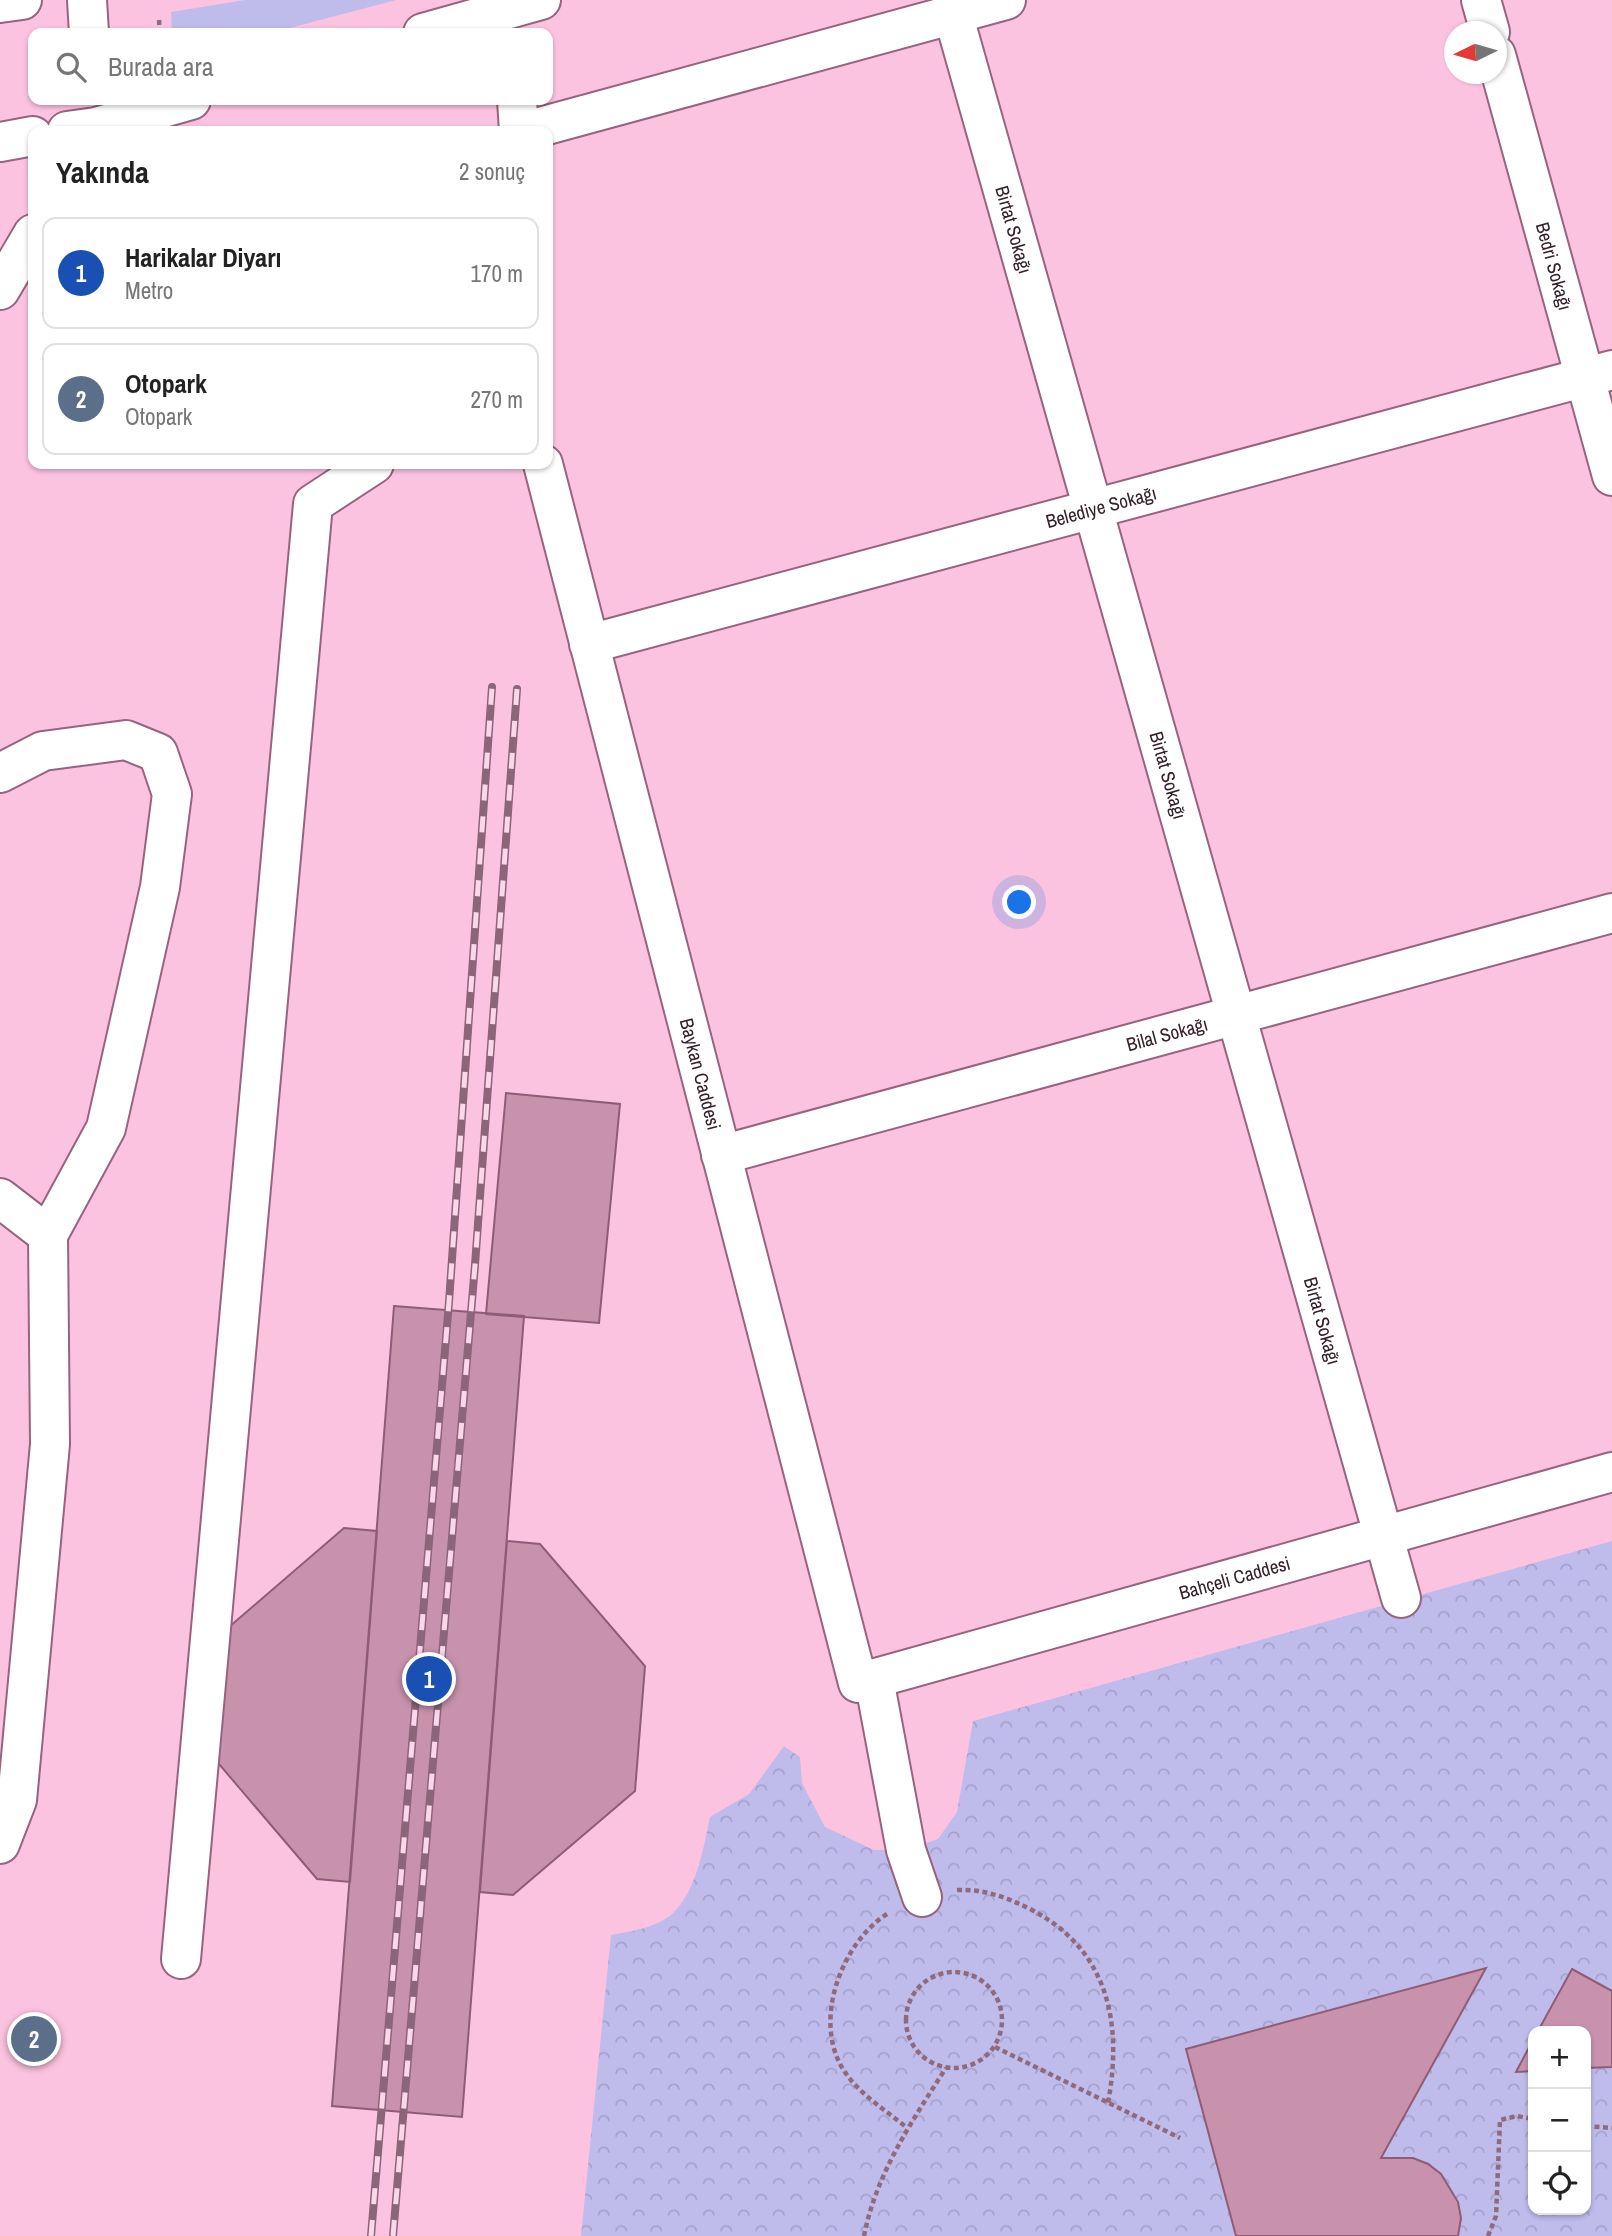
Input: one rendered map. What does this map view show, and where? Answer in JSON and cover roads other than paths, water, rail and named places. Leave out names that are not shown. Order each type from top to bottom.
[{"type":"street","points":[[0,4],[22,0]]},
{"type":"street","points":[[87,0],[89,28]]},
{"type":"street","points":[[543,126],[1006,0]]},
{"type":"street","points":[[1482,0],[1487,21]]},
{"type":"street","points":[[449,28],[521,14]]},
{"type":"street","name":"Birtat Sokağı","points":[[953,14],[1401,1598]]},
{"type":"street","name":"Bedri Sokağı","points":[[1505,84],[1598,374],[1612,476]]},
{"type":"street","points":[[88,122],[168,105]]},
{"type":"street","points":[[517,105],[519,126]]},
{"type":"street","points":[[0,142],[28,137]]},
{"type":"street","points":[[0,290],[28,242]]},
{"type":"street","name":"Belediye Sokağı","points":[[589,644],[1598,374]]},
{"type":"street","points":[[181,1959],[313,504],[366,469]]},
{"type":"street","name":"Baykan Caddesi","points":[[544,469],[721,1156],[866,1681],[906,1850],[922,1897]]},
{"type":"street","points":[[0,773],[43,751],[126,740],[158,753],[172,794],[160,887],[106,1128],[48,1235],[50,1444],[17,1800],[0,1844]]},
{"type":"street","name":"Bilal Sokağı","points":[[721,1156],[1612,912]]},
{"type":"street","points":[[0,1198],[48,1235]]},
{"type":"street","name":"Bahçeli Caddesi","points":[[866,1681],[1612,1472]]},
{"type":"railway","points":[[371,2236],[449,1302],[492,687]]},
{"type":"railway","points":[[393,2236],[475,1265],[517,689]]},
{"type":"place","name":"Harikalar Diyarı","points":[[429,1679]]},
{"type":"place","name":"Otopark","points":[[34,2039]]}]
